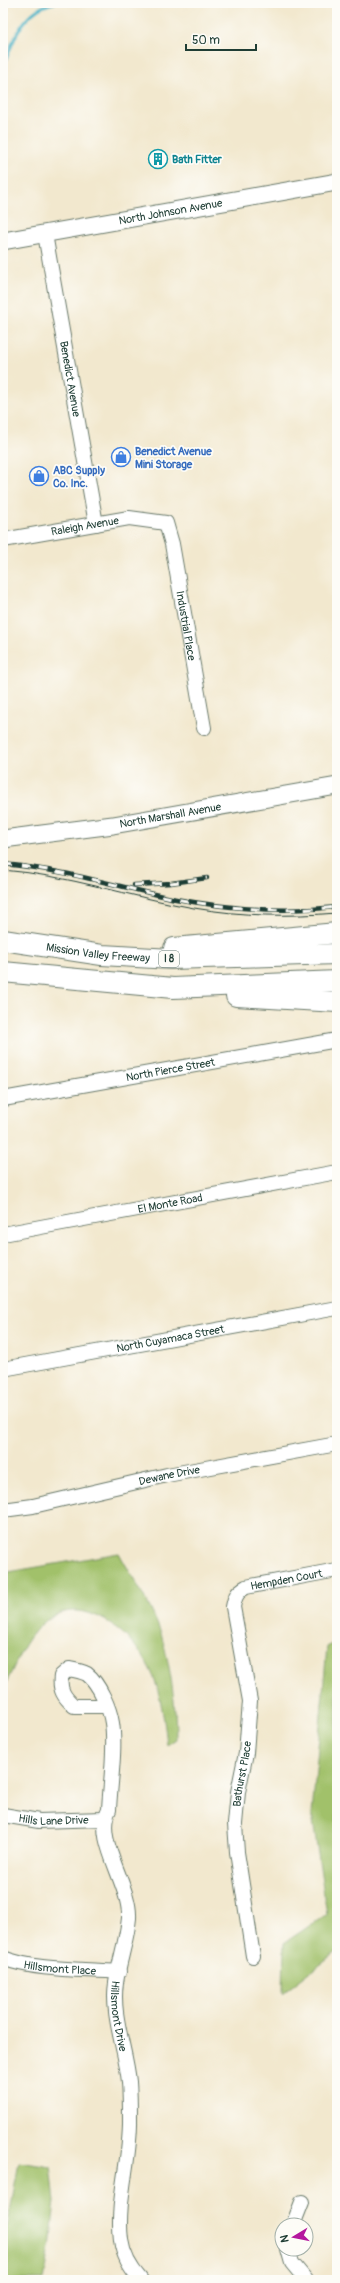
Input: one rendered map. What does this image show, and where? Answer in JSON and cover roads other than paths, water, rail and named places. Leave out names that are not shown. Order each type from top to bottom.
[{"type":"highway","points":[[102,955],[337,933]]},
{"type":"highway","name":"Mission Valley Freeway","points":[[3,940],[102,955],[213,959],[337,954]]},
{"type":"highway","points":[[3,972],[173,988],[248,998],[337,1002]]},
{"type":"highway","points":[[173,988],[337,982]]},
{"type":"main road","name":"North Johnson Avenue","points":[[3,241],[337,182]]},
{"type":"main road","name":"North Marshall Avenue","points":[[3,839],[121,824],[337,786]]},
{"type":"street","name":"Benedict Avenue","points":[[45,234],[96,524]]},
{"type":"street","name":"Raleigh Avenue","points":[[3,540],[129,518],[166,523]]},
{"type":"street","name":"Industrial Place","points":[[166,523],[172,544],[204,728]]},
{"type":"street","name":"North Pierce Street","points":[[3,1099],[337,1040]]},
{"type":"street","name":"El Monte Road","points":[[3,1234],[337,1172]]},
{"type":"street","name":"North Cuyamaca Street","points":[[3,1369],[337,1308]]},
{"type":"street","name":"Dewane Drive","points":[[3,1510],[33,1506],[167,1475],[337,1444]]},
{"type":"street","name":"Hempden Court","points":[[237,1592],[246,1587],[337,1570]]},
{"type":"street","name":"Bathurst Place","points":[[237,1592],[233,1607],[250,1701],[246,1753],[238,1792],[235,1824],[238,1856],[253,1956]]},
{"type":"street","name":"Hillsmont Drive","points":[[106,1706],[112,1722],[113,1735],[109,1810],[104,1819],[105,1833],[124,1892],[129,1916],[125,1946],[116,1984],[116,2009],[129,2083],[130,2121],[120,2233],[126,2257],[140,2280]]},
{"type":"street","name":"Hills Lane Drive","points":[[3,1815],[39,1821],[104,1819]]},
{"type":"street","name":"Hillsmont Place","points":[[3,1958],[12,1962],[40,1966],[119,1972]]},
{"type":"street","points":[[296,2217],[302,2202]]},
{"type":"street","points":[[291,2257],[296,2269],[306,2280]]},
{"type":"waterway","points":[[3,68],[10,48],[20,28],[27,19],[43,6],[54,3]]},
{"type":"tram line","points":[[3,870],[51,876],[212,911],[265,915],[337,913]]},
{"type":"railway","points":[[3,864],[47,870],[176,899],[236,908],[297,910],[337,907]]},
{"type":"railway","points":[[134,885],[171,883],[207,878]]},
{"type":"place","name":"Bath Fitter","points":[[158,159]]},
{"type":"place","name":"Benedict Avenue Mini Storage","points":[[121,457]]},
{"type":"place","name":"ABC Supply Co. Inc.","points":[[39,476]]}]
